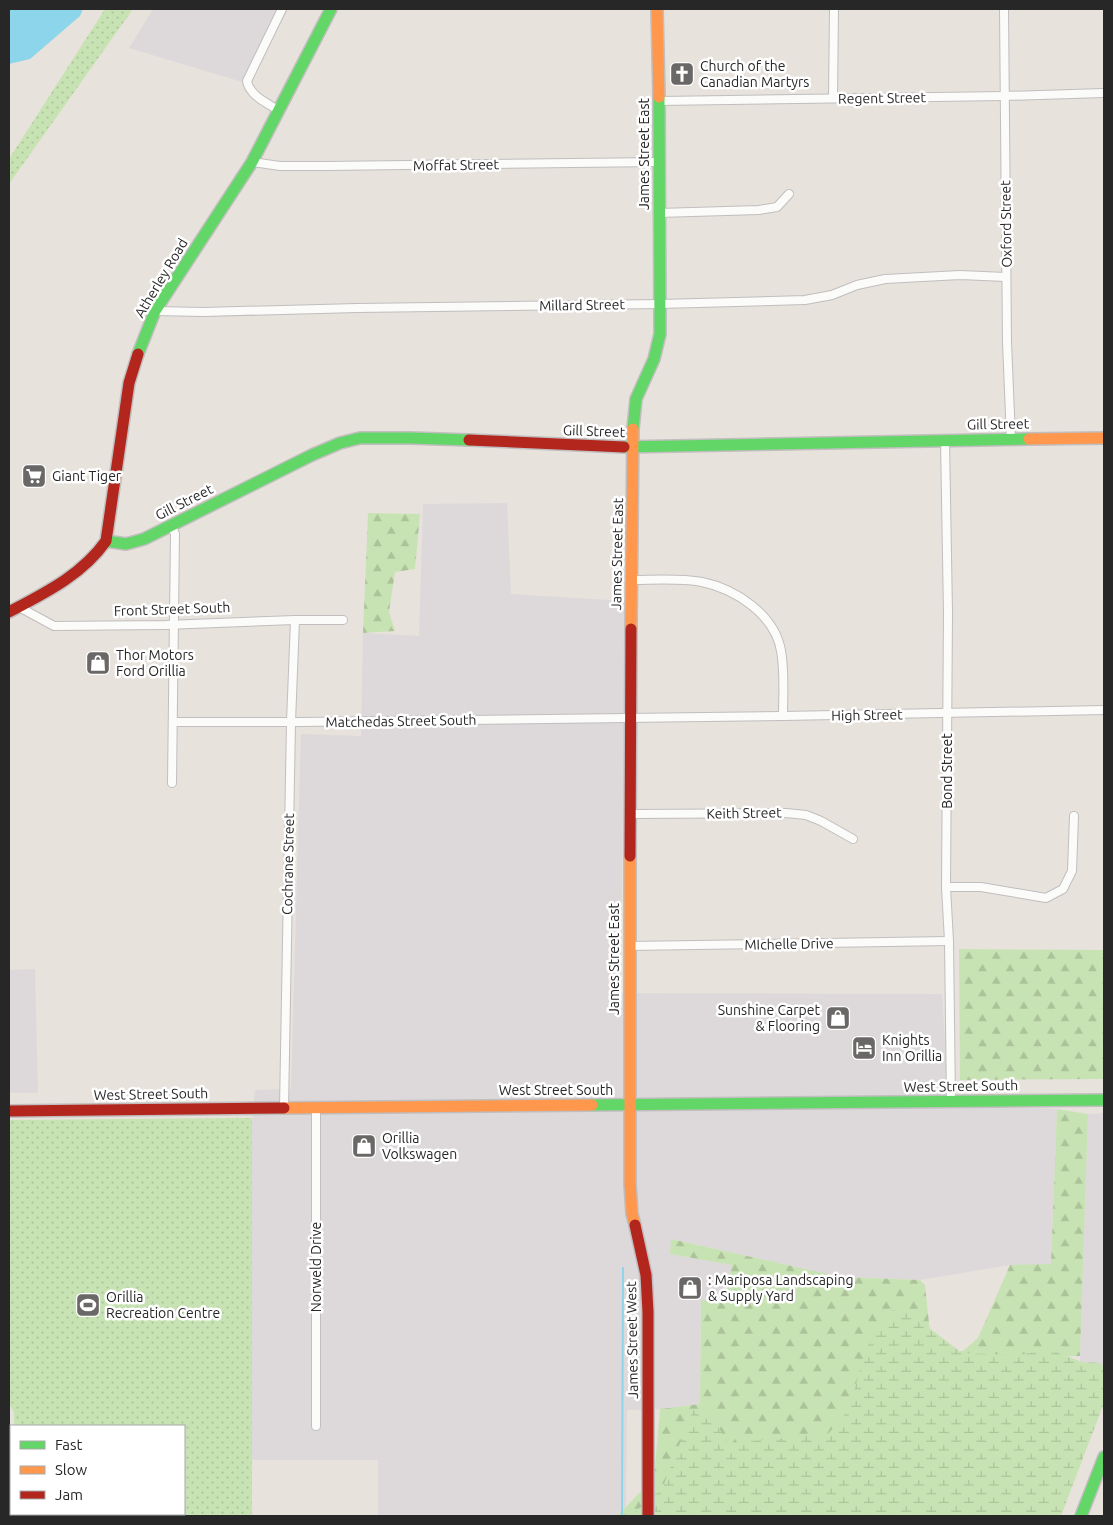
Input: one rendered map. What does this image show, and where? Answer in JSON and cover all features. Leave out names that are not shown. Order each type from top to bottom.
[{"type":"main road","name":"Atherley Road","points":[[106,541],[131,375],[141,345],[156,311],[252,162],[331,9]]},
{"type":"main road","name":"James Street East","points":[[630,1104],[629,946],[633,418],[636,399],[654,359],[660,334],[657,9]]},
{"type":"main road","name":"Gill Street","points":[[106,541],[129,544],[144,539],[319,452],[340,443],[360,438],[410,438],[634,447],[1104,438]]},
{"type":"main road","points":[[14,610],[78,572],[101,550],[106,541]]},
{"type":"main road","name":"West Street South","points":[[9,1111],[1104,1100]]},
{"type":"main road","name":"James Street West","points":[[630,1104],[630,1200],[646,1275],[648,1312],[648,1516]]},
{"type":"main road","points":[[1081,1516],[1104,1457]]},
{"type":"street","points":[[278,110],[256,95],[248,87],[246,81],[282,9]]},
{"type":"street","points":[[833,98],[834,9]]},
{"type":"street","name":"Oxford Street","points":[[1004,9],[1007,342],[1011,439]]},
{"type":"street","name":"Regent Street","points":[[659,101],[1104,93]]},
{"type":"street","name":"Moffat Street","points":[[252,162],[280,166],[326,166],[659,162]]},
{"type":"street","points":[[660,213],[759,210],[777,207],[789,194]]},
{"type":"street","name":"Millard Street","points":[[156,311],[203,312],[805,300],[832,295],[858,285],[885,279],[960,275],[1006,277]]},
{"type":"street","name":"Bond Street","points":[[945,440],[948,613],[946,887],[949,941],[951,1102]]},
{"type":"street","points":[[172,526],[175,534],[172,783]]},
{"type":"street","points":[[632,580],[688,580],[713,585],[736,595],[756,608],[772,626],[781,649],[784,671],[783,716]]},
{"type":"street","name":"Front Street South","points":[[14,610],[54,626],[343,620]]},
{"type":"street","name":"Cochrane Street","points":[[284,1108],[291,722],[295,620]]},
{"type":"street","name":"High Street","points":[[630,718],[1104,710]]},
{"type":"street","name":"Matchedas Street South","points":[[172,722],[630,718]]},
{"type":"street","name":"Keith Street","points":[[630,814],[806,815],[821,821],[852,839]]},
{"type":"street","points":[[946,887],[982,887],[1046,898],[1063,889],[1072,872],[1074,816]]},
{"type":"street","name":"MIchelle Drive","points":[[629,946],[949,941]]},
{"type":"street","name":"Norweld Drive","points":[[316,1108],[316,1426]]},
{"type":"shaded area","points":[[153,9],[288,9],[249,84],[129,48]]},
{"type":"shaded area","points":[[507,503],[511,594],[625,601],[621,993],[942,994],[949,1106],[1057,1109],[1051,1265],[1010,1265],[920,1280],[841,1277],[672,1239],[670,1254],[733,1265],[725,1302],[701,1301],[700,1404],[660,1409],[627,1410],[626,1507],[617,1516],[378,1516],[378,1460],[252,1460],[252,1123],[255,1090],[291,1089],[301,734],[361,736],[363,633],[419,636],[423,504]]},
{"type":"shaded area","points":[[35,969],[38,1093],[9,1093],[9,970]]},
{"type":"shaded area","points":[[1104,1113],[1104,1376],[1081,1378],[1080,1356],[1088,1114]]},
{"type":"green space","points":[[105,9],[133,9],[9,184],[9,159]]},
{"type":"green space","points":[[368,513],[420,514],[415,569],[395,572],[389,612],[395,631],[363,633]]},
{"type":"green space","points":[[959,949],[1104,950],[1104,1079],[960,1080]]},
{"type":"green space","points":[[1057,1109],[1088,1114],[1080,1356],[1034,1357],[1043,1516],[617,1516],[654,1478],[660,1409],[700,1404],[701,1300],[725,1302],[732,1265],[670,1254],[671,1239],[841,1277],[920,1280],[925,1285],[930,1333],[942,1352],[963,1351],[978,1338],[1010,1265],[1051,1264]]},
{"type":"green space","points":[[252,1118],[252,1516],[21,1516],[185,1515],[185,1425],[14,1425],[14,1412],[9,1404],[9,1120]]},
{"type":"green space","points":[[892,1310],[911,1314],[962,1353],[1017,1355],[1050,1350],[1082,1362],[1101,1363],[1104,1369],[1104,1403],[1061,1516],[630,1516],[662,1489],[693,1410],[710,1413],[728,1443],[828,1434],[848,1411],[867,1347]]},
{"type":"water","points":[[9,9],[83,9],[80,16],[30,59],[9,64]]},
{"type":"waterway","points":[[622,1516],[623,1268]]},
{"type":"traffic: fast","points":[[138,354],[155,311],[252,162],[331,9]]},
{"type":"traffic: fast","points":[[633,429],[636,399],[654,359],[660,334],[659,97]]},
{"type":"traffic: fast","points":[[106,541],[126,544],[144,539],[312,455],[340,443],[360,438],[469,440]]},
{"type":"traffic: fast","points":[[624,447],[1029,439]]},
{"type":"traffic: fast","points":[[592,1105],[1104,1100]]},
{"type":"traffic: fast","points":[[1081,1516],[1104,1457]]},
{"type":"traffic: slow","points":[[657,9],[659,97]]},
{"type":"traffic: slow","points":[[631,629],[633,429]]},
{"type":"traffic: slow","points":[[1029,439],[1104,438]]},
{"type":"traffic: slow","points":[[630,856],[630,1184],[632,1214],[635,1225]]},
{"type":"traffic: slow","points":[[284,1108],[592,1105]]},
{"type":"traffic: jam","points":[[9,612],[62,582],[86,564],[106,541],[129,383],[138,354]]},
{"type":"traffic: jam","points":[[469,440],[624,447]]},
{"type":"traffic: jam","points":[[630,856],[631,629]]},
{"type":"traffic: jam","points":[[9,1111],[284,1108]]},
{"type":"traffic: jam","points":[[635,1225],[646,1275],[648,1312],[648,1516]]},
{"type":"place","name":"Church of the Canadian Martyrs","points":[[682,74]]},
{"type":"place","name":"Giant Tiger","points":[[34,476]]},
{"type":"place","name":"Thor Motors Ford Orillia","points":[[98,663]]},
{"type":"place","name":"Sunshine Carpet & Flooring","points":[[838,1018]]},
{"type":"place","name":"Knights Inn Orillia","points":[[864,1048]]},
{"type":"place","name":"Orillia Volkswagen","points":[[364,1146]]},
{"type":"place","name":": Mariposa Landscaping & Supply Yard","points":[[690,1288]]},
{"type":"place","name":"Orillia Recreation Centre","points":[[88,1305]]}]
